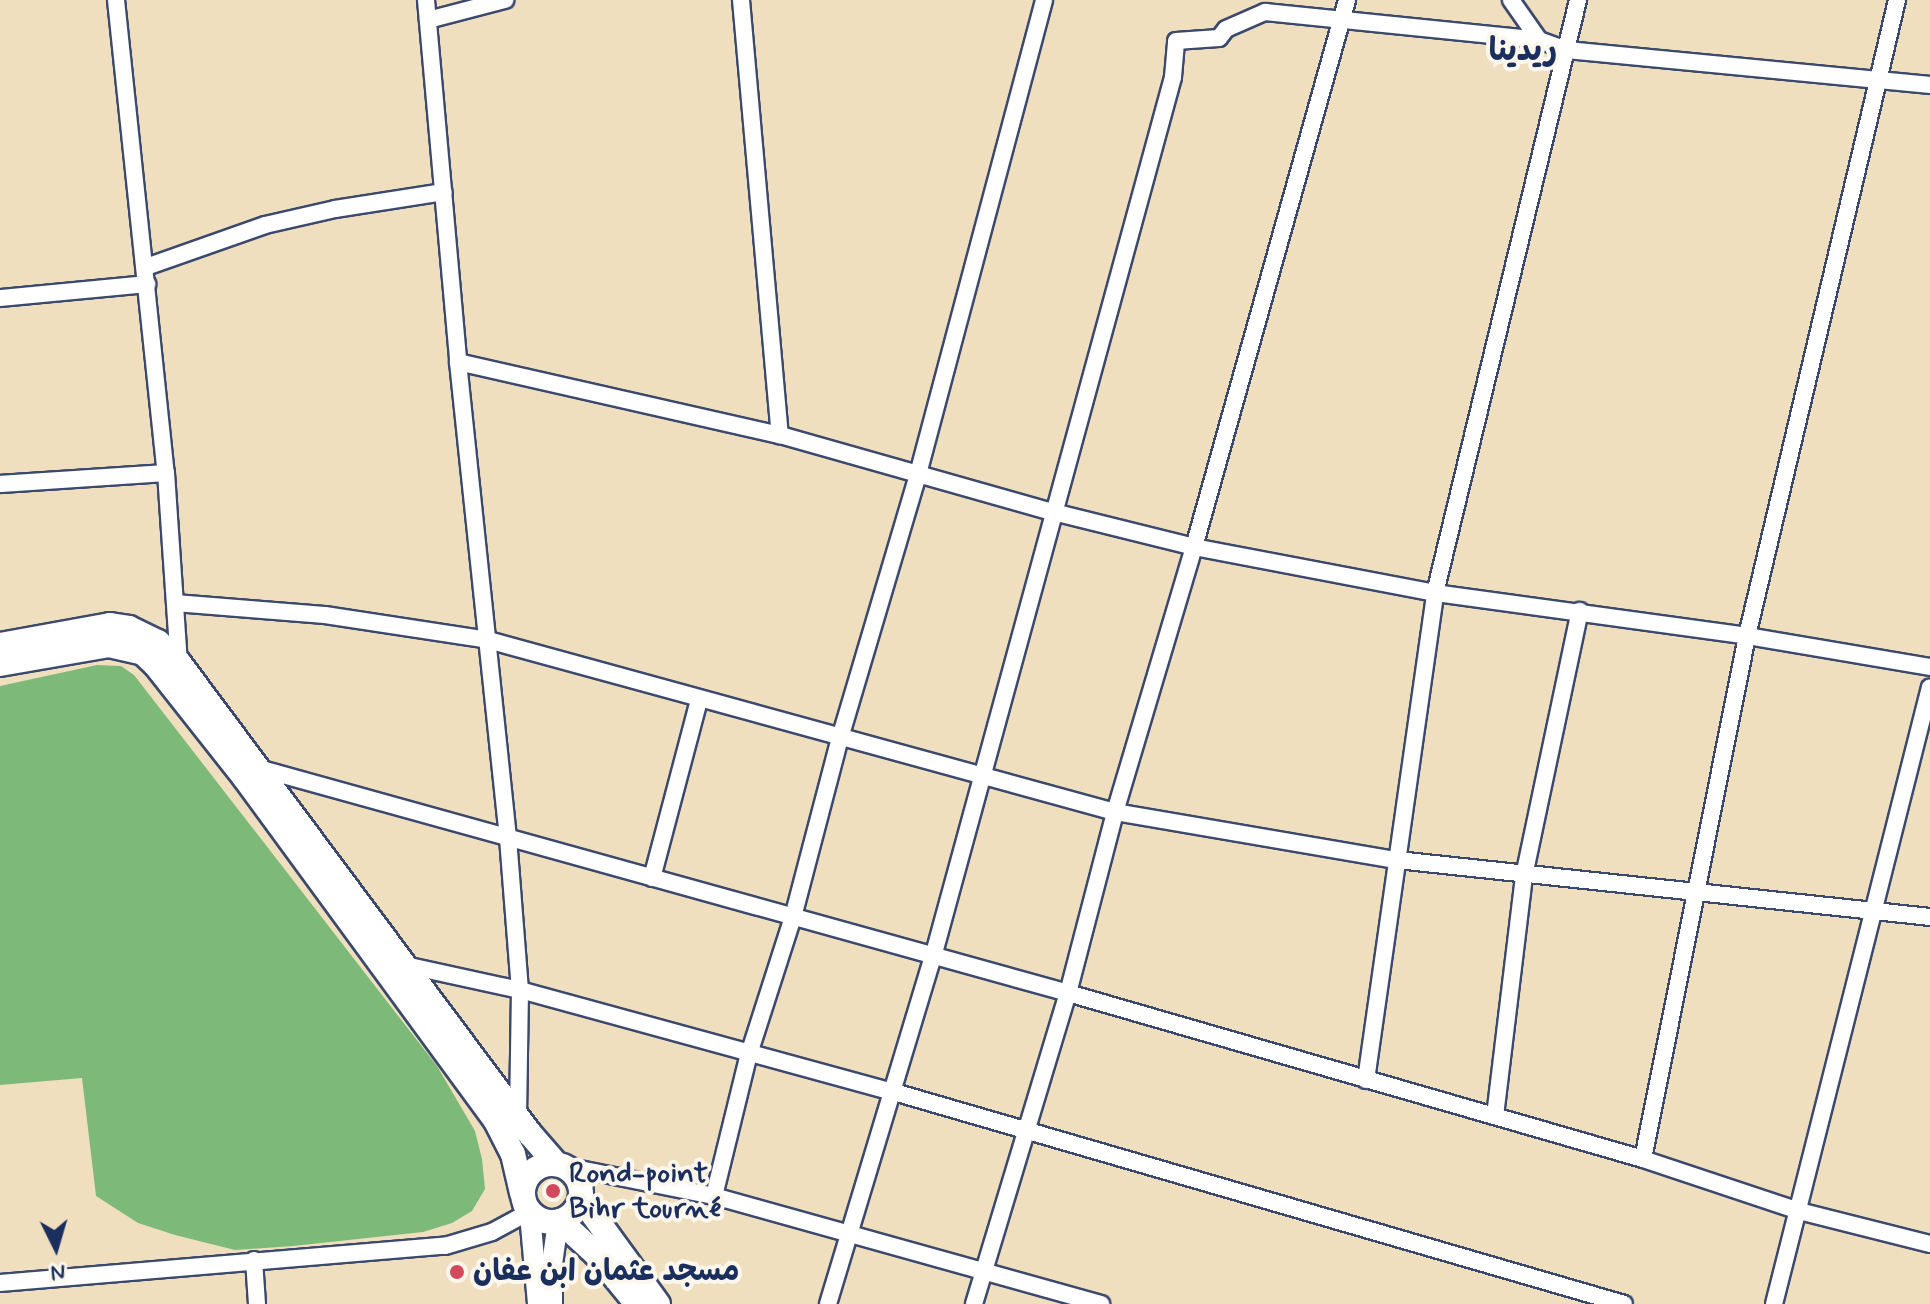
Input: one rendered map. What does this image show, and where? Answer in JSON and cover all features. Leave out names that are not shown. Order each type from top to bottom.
[{"type":"main road","points":[[0,645],[110,625],[147,635],[179,663],[518,1116],[560,1165],[578,1180],[581,1198],[658,1304]]},
{"type":"main road","points":[[0,664],[109,645],[143,653],[245,778],[495,1119],[513,1154],[527,1206],[543,1222],[559,1222],[571,1215],[581,1198]]},
{"type":"main road","points":[[527,1206],[532,1171],[560,1165]]},
{"type":"main road","points":[[559,1222],[596,1254],[637,1304]]},
{"type":"street","points":[[116,0],[166,473],[179,663]]},
{"type":"street","points":[[426,0],[458,362],[508,838],[520,990],[518,1116]]},
{"type":"street","points":[[428,20],[505,0]]},
{"type":"street","points":[[741,0],[780,435]]},
{"type":"street","points":[[714,1196],[749,1054],[793,917],[840,738],[918,474],[1044,0]]},
{"type":"street","points":[[974,1304],[982,1268],[1068,993],[1115,812],[1194,547],[1347,0]]},
{"type":"street","points":[[1511,0],[1539,40]]},
{"type":"street","points":[[1366,1080],[1435,593],[1578,0]]},
{"type":"street","points":[[1643,1159],[1747,636],[1897,0]]},
{"type":"street","points":[[828,1304],[933,957],[1173,77],[1176,41],[1219,38],[1226,29],[1265,12],[1539,40],[1567,50],[1930,85]]},
{"type":"street","points":[[146,267],[265,225],[335,209],[444,192]]},
{"type":"street","points":[[0,298],[147,284]]},
{"type":"street","points":[[458,362],[780,435],[1053,512],[1194,547],[1435,593],[1580,611],[1930,667]]},
{"type":"street","points":[[0,484],[166,473]]},
{"type":"street","points":[[175,603],[325,615],[488,640],[1115,812],[1397,860],[1697,895],[1930,917]]},
{"type":"street","points":[[1495,1116],[1524,876],[1580,611]]},
{"type":"street","points":[[1774,1304],[1930,687]]},
{"type":"street","points":[[652,878],[699,700]]},
{"type":"street","points":[[258,768],[1068,993],[1643,1159],[1799,1211],[1930,1244]]},
{"type":"street","points":[[405,965],[520,990],[894,1092],[1624,1304]]},
{"type":"street","points":[[560,1165],[714,1196],[982,1268],[1101,1304]]},
{"type":"street","points":[[0,1283],[445,1246],[492,1232],[527,1206]]},
{"type":"street","points":[[527,1206],[538,1304]]},
{"type":"street","points":[[552,1304],[552,1264],[559,1222]]},
{"type":"street","points":[[254,1260],[257,1304]]},
{"type":"green space","points":[[97,665],[121,666],[134,675],[437,1066],[475,1131],[482,1159],[485,1189],[472,1211],[452,1223],[423,1232],[293,1246],[235,1250],[175,1235],[138,1223],[96,1196],[82,1078],[0,1085],[0,686]]},
{"type":"place","name":"Rond-point Bihr tourné","points":[[553,1191]]},
{"type":"place","name":"مسجد عثمان ابن عفان","points":[[457,1272]]},
{"type":"district","name":"ريدينا","points":[[1523,51]]}]
